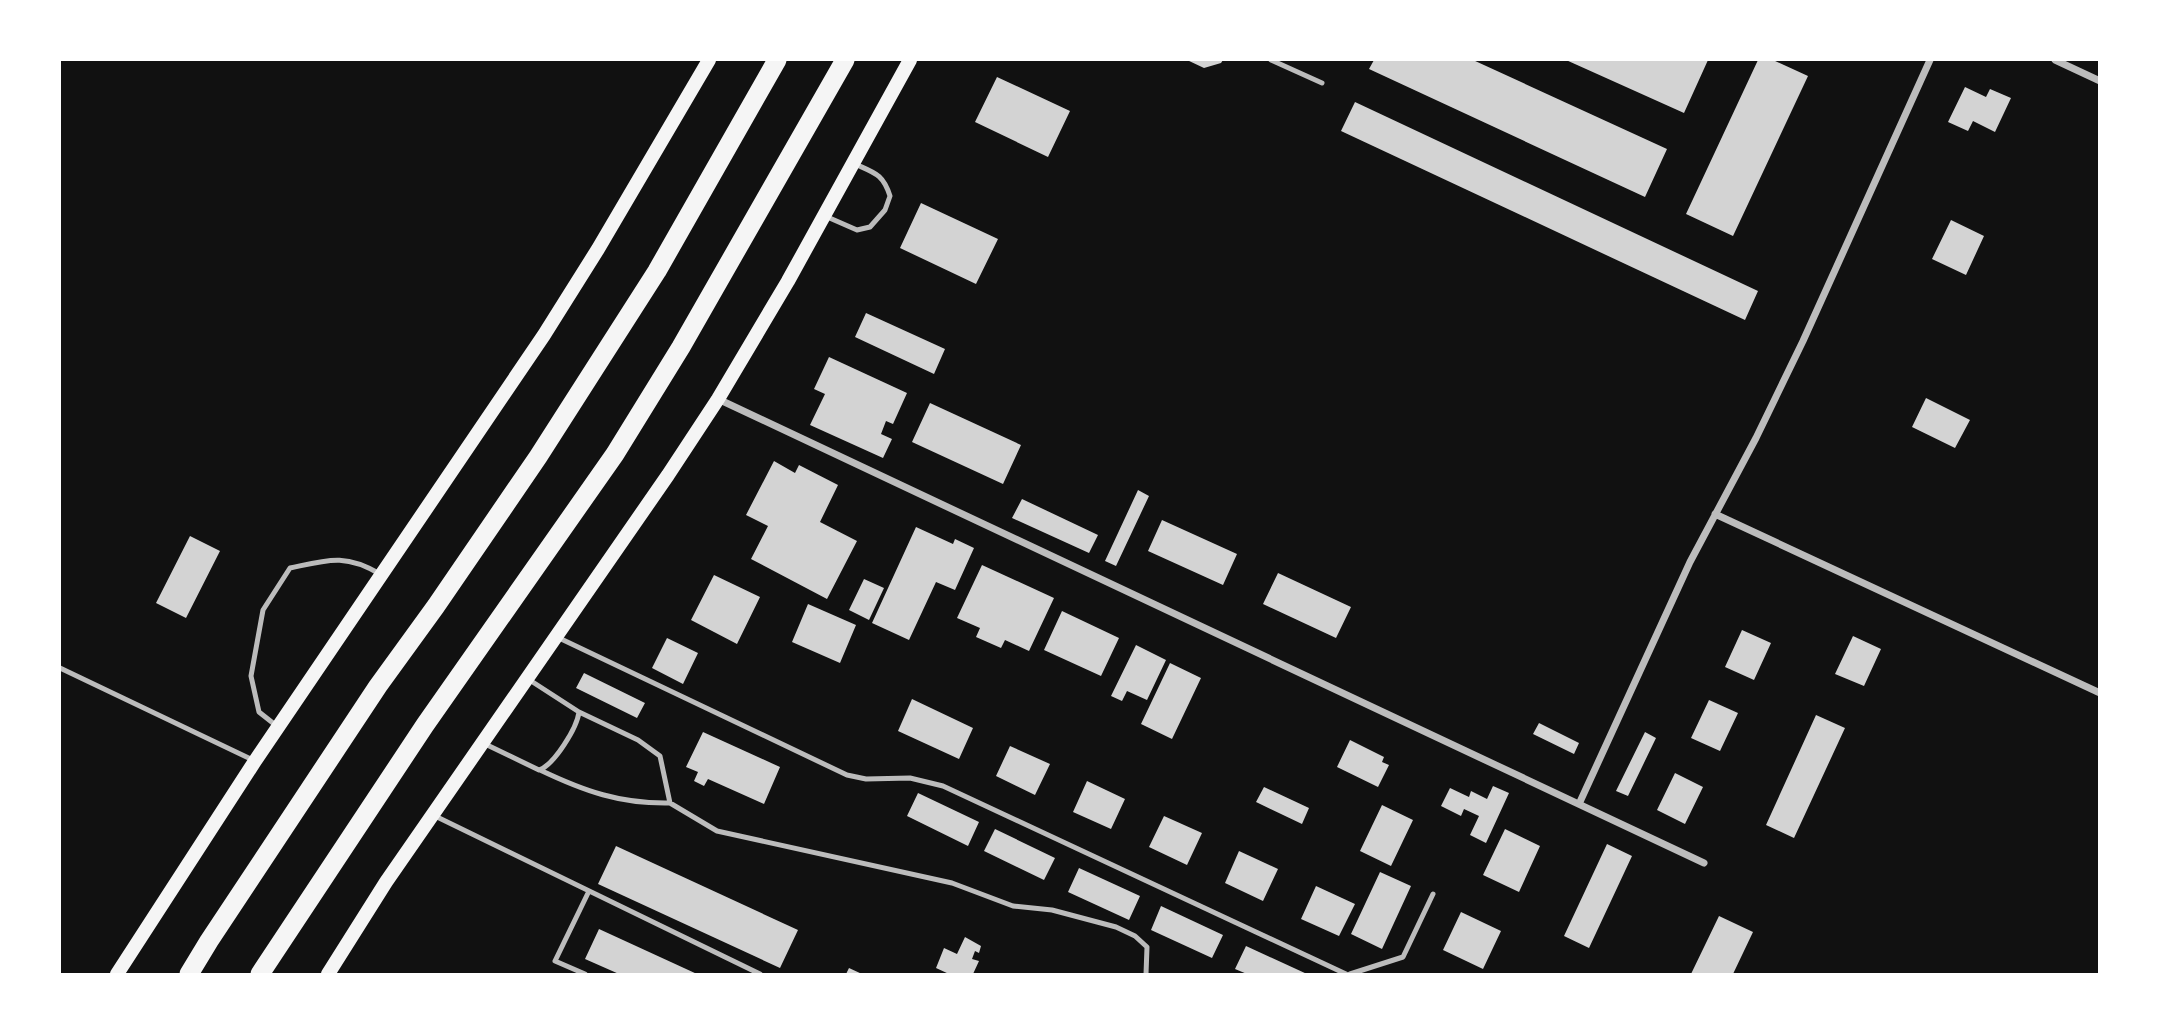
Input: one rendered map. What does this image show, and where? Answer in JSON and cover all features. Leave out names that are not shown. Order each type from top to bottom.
[{"type":"highway","points":[[189,975],[378,686],[538,457],[657,271],[777,60]]},
{"type":"highway","points":[[260,975],[418,735],[615,454],[709,300],[845,60]]},
{"type":"main road","points":[[117,975],[255,761],[550,326],[709,60]]},
{"type":"main road","points":[[328,975],[386,882],[718,399],[789,281],[910,60]]},
{"type":"street","points":[[1579,804],[1690,562],[1803,341],[1930,60]]},
{"type":"street","points":[[2055,60],[2099,81]]},
{"type":"street","points":[[718,399],[1704,863]]},
{"type":"street","points":[[1715,514],[2099,693]]},
{"type":"lane","points":[[1271,60],[1322,83]]},
{"type":"lane","points":[[824,216],[857,230],[870,228],[884,210],[890,197],[886,184],[880,176],[852,162]]},
{"type":"lane","points":[[278,727],[259,712],[251,676],[263,610],[290,568],[334,559],[362,563],[381,574]]},
{"type":"lane","points":[[556,637],[847,775],[866,779],[909,778],[943,786],[1348,975],[1403,957],[1433,894]]},
{"type":"lane","points":[[60,668],[255,761]]},
{"type":"lane","points":[[527,679],[579,712],[638,740],[660,756],[670,803]]},
{"type":"lane","points":[[539,769],[548,766],[578,722],[579,712]]},
{"type":"lane","points":[[483,743],[597,794],[639,804],[670,803],[717,831],[952,883],[1013,906],[1052,910],[1116,926],[1135,936],[1147,947],[1146,975]]},
{"type":"lane","points":[[433,814],[760,975]]},
{"type":"lane","points":[[584,975],[555,961],[589,891]]},
{"type":"building","points":[[1187,60],[1223,60],[1204,68]]},
{"type":"building","points":[[1374,60],[1473,60],[1667,149],[1645,197],[1369,69]]},
{"type":"building","points":[[1566,60],[1708,60],[1684,113]]},
{"type":"building","points":[[1758,60],[1773,60],[1808,76],[1733,236],[1686,214]]},
{"type":"building","points":[[997,77],[1070,111],[1048,157],[975,122]]},
{"type":"building","points":[[1965,87],[1986,97],[1990,89],[2011,98],[1995,132],[1973,121],[1968,131],[1948,122]]},
{"type":"building","points":[[1355,102],[1758,291],[1745,320],[1341,131]]},
{"type":"building","points":[[921,203],[998,239],[976,284],[900,248]]},
{"type":"building","points":[[1951,220],[1984,236],[1966,275],[1932,259]]},
{"type":"building","points":[[866,313],[945,349],[934,374],[855,337]]},
{"type":"building","points":[[829,357],[907,393],[893,424],[886,421],[881,434],[892,439],[883,458],[810,425],[825,394],[814,389]]},
{"type":"building","points":[[1926,398],[1970,420],[1955,448],[1912,427]]},
{"type":"building","points":[[930,403],[1021,445],[1003,484],[912,442]]},
{"type":"building","points":[[774,461],[795,473],[799,465],[838,485],[820,522],[857,541],[827,599],[751,559],[768,526],[746,515]]},
{"type":"building","points":[[1138,490],[1149,496],[1116,566],[1105,561]]},
{"type":"building","points":[[1022,499],[1098,535],[1089,553],[1012,518]]},
{"type":"building","points":[[1162,520],[1237,554],[1223,585],[1148,551]]},
{"type":"building","points":[[916,527],[953,544],[955,539],[974,548],[955,590],[936,582],[909,640],[872,623]]},
{"type":"building","points":[[190,536],[220,551],[186,618],[156,603]]},
{"type":"building","points":[[982,565],[1054,598],[1029,651],[1005,640],[1001,648],[976,637],[980,628],[957,618]]},
{"type":"building","points":[[1278,573],[1351,607],[1336,638],[1263,604]]},
{"type":"building","points":[[714,575],[760,597],[737,644],[691,620]]},
{"type":"building","points":[[864,579],[884,588],[869,620],[849,610]]},
{"type":"building","points":[[808,604],[856,625],[840,663],[792,642]]},
{"type":"building","points":[[1062,611],[1119,638],[1101,676],[1044,650]]},
{"type":"building","points":[[1742,630],[1771,643],[1754,680],[1725,667]]},
{"type":"building","points":[[1853,636],[1881,649],[1864,686],[1835,674]]},
{"type":"building","points":[[667,638],[698,653],[683,684],[652,668]]},
{"type":"building","points":[[1136,645],[1166,660],[1147,700],[1127,691],[1122,701],[1111,696]]},
{"type":"building","points":[[1170,663],[1201,678],[1172,739],[1141,724]]},
{"type":"building","points":[[584,673],[645,703],[637,718],[576,688]]},
{"type":"building","points":[[912,699],[973,728],[959,759],[898,731]]},
{"type":"building","points":[[1709,700],[1738,713],[1720,751],[1691,738]]},
{"type":"building","points":[[1816,715],[1845,728],[1794,838],[1766,825]]},
{"type":"building","points":[[1539,723],[1579,743],[1574,754],[1533,734]]},
{"type":"building","points":[[703,732],[780,767],[764,804],[708,779],[704,786],[694,781],[698,772],[686,767]]},
{"type":"building","points":[[1645,732],[1656,738],[1628,796],[1616,791]]},
{"type":"building","points":[[1350,740],[1384,757],[1382,762],[1389,765],[1378,787],[1337,767]]},
{"type":"building","points":[[1010,746],[1050,764],[1035,795],[996,776]]},
{"type":"building","points":[[1675,773],[1703,787],[1685,824],[1657,810]]},
{"type":"building","points":[[1087,781],[1125,799],[1111,829],[1073,812]]},
{"type":"building","points":[[1493,786],[1509,793],[1486,843],[1470,835],[1479,816],[1464,809],[1461,816],[1441,806],[1450,788],[1469,797],[1471,791],[1487,799]]},
{"type":"building","points":[[1264,787],[1309,808],[1302,824],[1256,802]]},
{"type":"building","points":[[918,793],[979,822],[968,846],[907,816]]},
{"type":"building","points":[[1382,805],[1413,820],[1391,866],[1360,851]]},
{"type":"building","points":[[1164,816],[1202,833],[1187,865],[1149,847]]},
{"type":"building","points":[[995,829],[1055,858],[1044,880],[984,851]]},
{"type":"building","points":[[1505,829],[1540,846],[1519,892],[1483,875]]},
{"type":"building","points":[[1607,844],[1632,856],[1589,948],[1564,936]]},
{"type":"building","points":[[616,846],[798,930],[780,968],[598,884]]},
{"type":"building","points":[[1239,851],[1278,869],[1263,901],[1225,883]]},
{"type":"building","points":[[1079,868],[1140,896],[1129,920],[1068,892]]},
{"type":"building","points":[[1380,872],[1411,886],[1382,949],[1351,934]]},
{"type":"building","points":[[1316,886],[1355,904],[1339,936],[1301,919]]},
{"type":"building","points":[[1161,906],[1223,935],[1212,958],[1151,930]]},
{"type":"building","points":[[1461,912],[1501,931],[1483,969],[1443,950]]},
{"type":"building","points":[[1719,916],[1753,932],[1733,974],[1691,974]]},
{"type":"building","points":[[599,929],[697,974],[619,974],[585,959]]},
{"type":"building","points":[[965,937],[981,946],[979,953],[975,951],[972,959],[979,961],[973,974],[949,974],[936,968],[944,948],[957,954]]},
{"type":"building","points":[[1246,946],[1307,974],[1247,974],[1235,969]]},
{"type":"building","points":[[849,968],[862,974],[846,974]]}]
